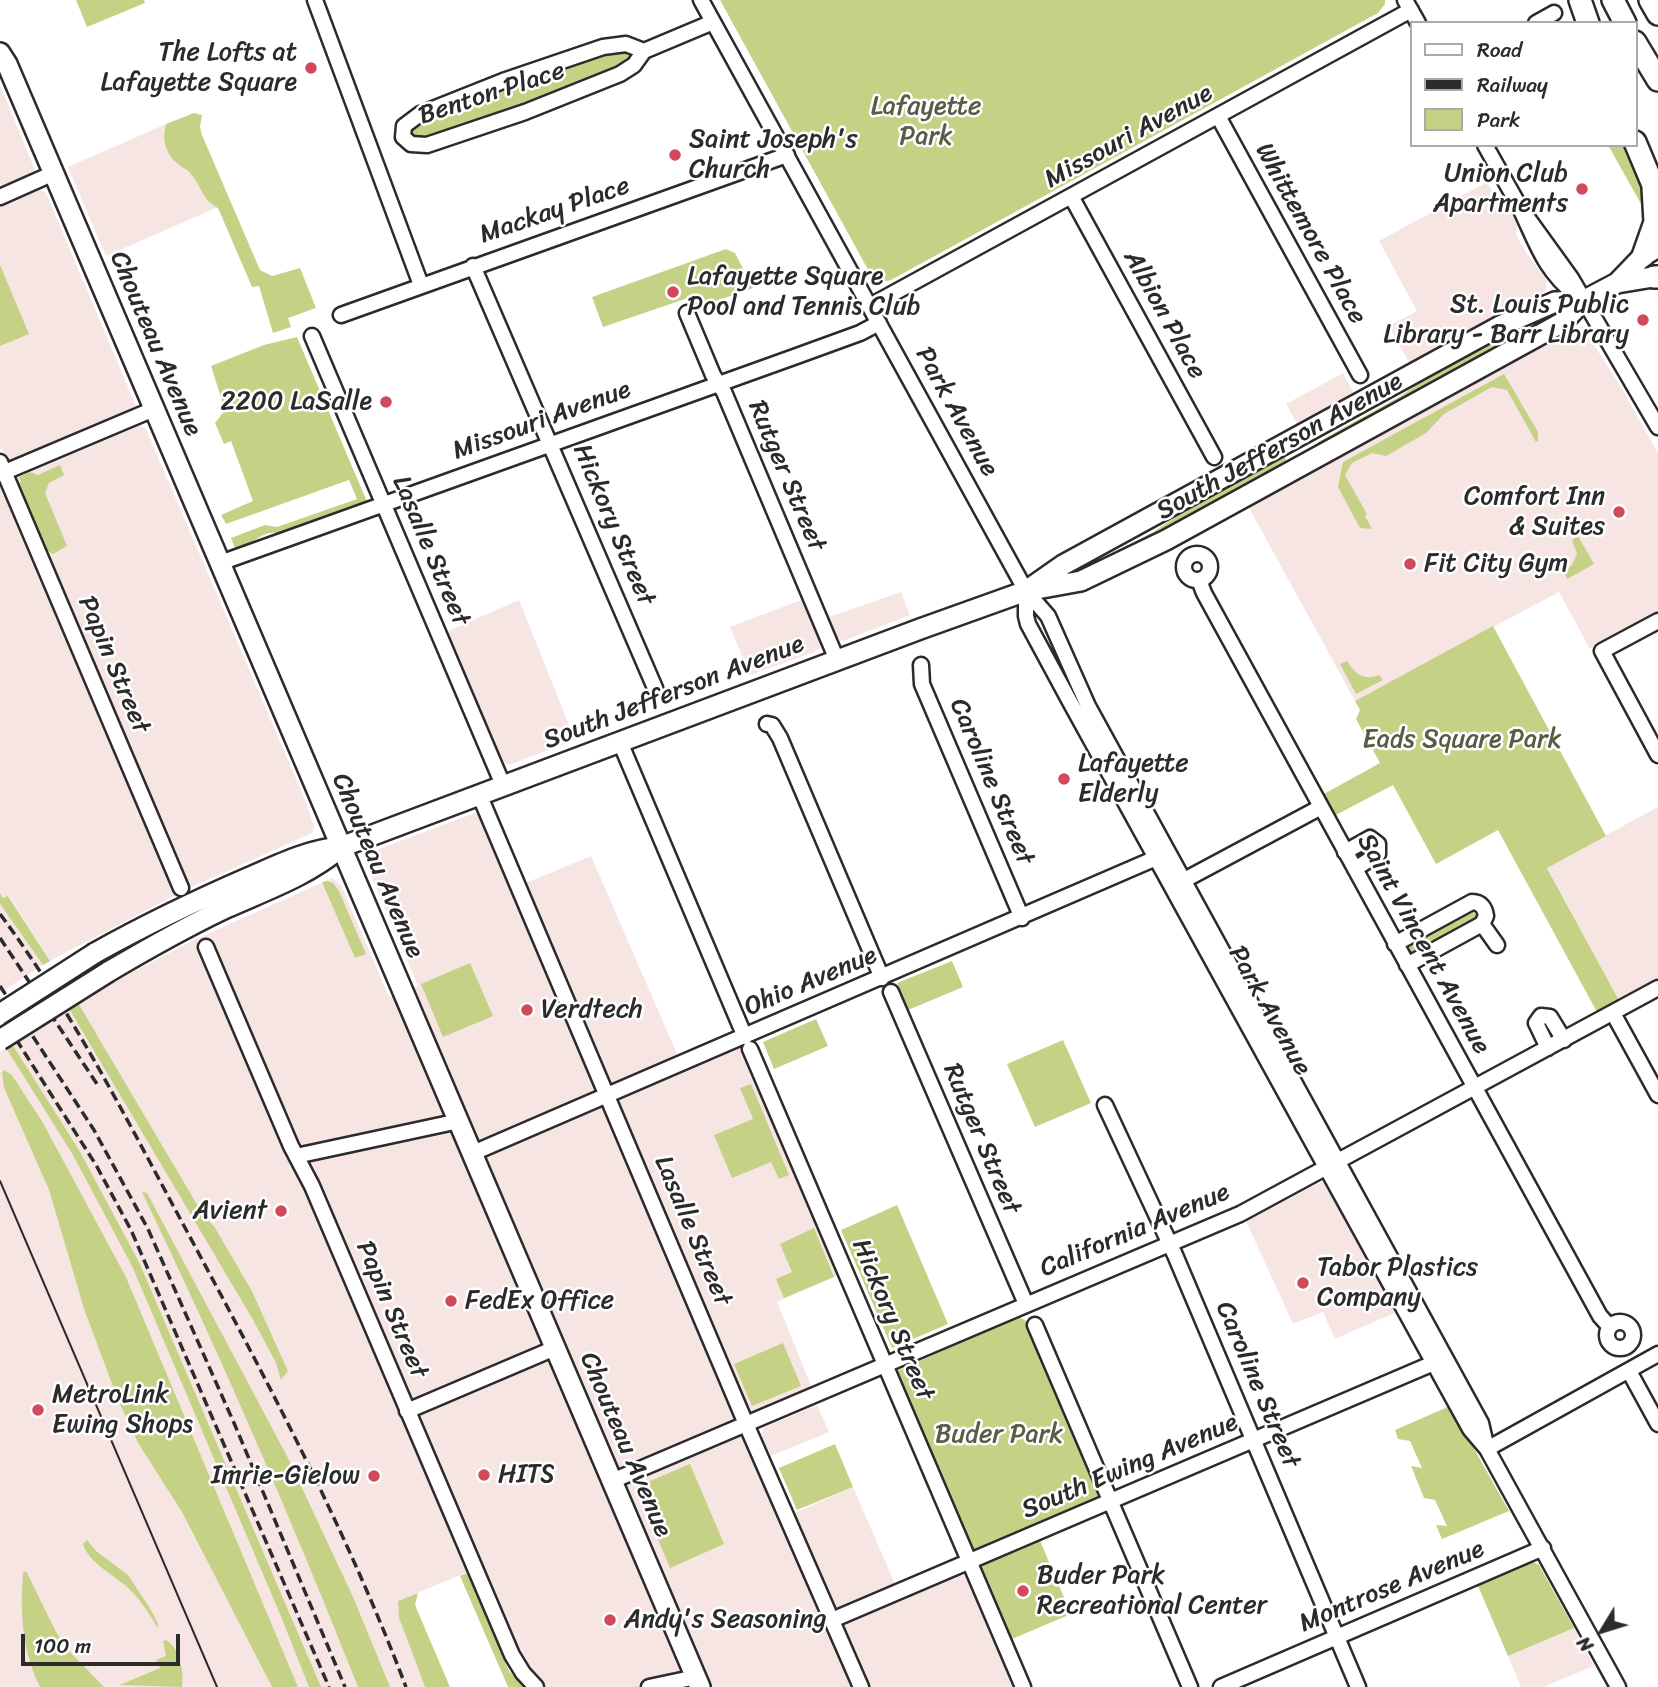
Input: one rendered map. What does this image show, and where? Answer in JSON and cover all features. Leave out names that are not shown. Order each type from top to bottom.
[{"type":"highway","points":[[1580,0],[1587,21]]},
{"type":"highway","points":[[1612,0],[1624,21]]},
{"type":"highway","points":[[1650,0],[1658,14]]},
{"type":"highway","points":[[1637,44],[1658,80]]},
{"type":"highway","points":[[1637,147],[1656,192],[1651,251]]},
{"type":"main road","name":"Chouteau Avenue","points":[[0,34],[4,58],[698,1682]]},
{"type":"main road","name":"South Jefferson Avenue","points":[[0,1014],[95,953],[152,922],[291,859],[318,850],[341,847],[1026,591],[1081,581],[1166,540],[1563,322],[1583,301],[1617,283],[1651,251]]},
{"type":"main road","name":"South Jefferson Avenue","points":[[1617,283],[1657,277]]},
{"type":"main road","name":"South Jefferson Avenue","points":[[1026,591],[1063,565],[1500,326],[1555,302],[1583,301]]},
{"type":"main road","name":"South Jefferson Avenue","points":[[0,1040],[108,972],[197,923],[300,875],[323,862],[341,847]]},
{"type":"street","points":[[314,0],[421,285]]},
{"type":"street","name":"Park Avenue","points":[[701,0],[1026,591],[1048,616],[1088,706],[1162,856]]},
{"type":"street","name":"Missouri Avenue","points":[[870,306],[1412,11]]},
{"type":"street","points":[[1540,21],[1555,13]]},
{"type":"street","name":"Benton Place","points":[[644,51],[626,44],[610,45],[540,68],[420,114],[404,126],[404,137],[411,145],[427,145],[513,117],[620,74],[634,65],[644,51],[713,22]]},
{"type":"street","name":"Whittemore Place","points":[[1218,116],[1360,375]]},
{"type":"street","points":[[1486,147],[1519,206],[1541,256],[1560,281],[1583,301],[1611,343],[1658,427]]},
{"type":"street","name":"Mackay Place","points":[[341,315],[787,156]]},
{"type":"street","points":[[0,197],[54,173]]},
{"type":"street","name":"Albion Place","points":[[1071,196],[1214,457]]},
{"type":"street","name":"Hickory Street","points":[[473,266],[655,688]]},
{"type":"street","name":"Rutger Street","points":[[687,313],[837,660]]},
{"type":"street","name":"Missouri Avenue","points":[[220,563],[860,333],[879,323]]},
{"type":"street","name":"Lasalle Street","points":[[312,336],[503,785]]},
{"type":"street","points":[[1,469],[154,409]]},
{"type":"street","name":"Papin Street","points":[[1,469],[181,888]]},
{"type":"street","name":"Saint Vincent Avenue","points":[[1199,580],[1203,593],[1474,1088],[1600,1316],[1610,1327]]},
{"type":"street","name":"Park Avenue","points":[[1026,591],[1028,624],[1178,884],[1440,1361],[1470,1429],[1487,1449],[1618,1687]]},
{"type":"street","points":[[1658,621],[1602,652],[1658,755]]},
{"type":"street","name":"Caroline Street","points":[[921,666],[922,684],[1021,918]]},
{"type":"street","points":[[767,724],[772,725],[780,738],[882,978]]},
{"type":"street","name":"Hickory Street","points":[[620,742],[1023,1687]]},
{"type":"street","name":"Lasalle Street","points":[[479,794],[746,1424],[861,1687]]},
{"type":"street","points":[[1178,884],[1321,807]]},
{"type":"street","points":[[1345,852],[1370,838],[1378,844],[1378,854],[1354,869]]},
{"type":"street","name":"Ohio Avenue","points":[[473,1153],[608,1095],[748,1043],[882,978],[1162,856]]},
{"type":"street","points":[[1395,944],[1472,902],[1481,905],[1485,910],[1486,916],[1482,924],[1407,965]]},
{"type":"street","points":[[1482,924],[1497,945]]},
{"type":"street","name":"Papin Street","points":[[206,947],[296,1156],[312,1186],[512,1655],[536,1687]]},
{"type":"street","name":"California Avenue","points":[[612,1481],[1240,1214],[1658,988]]},
{"type":"street","name":"Rutger Street","points":[[891,992],[1026,1304]]},
{"type":"street","points":[[1613,1013],[1658,1095]]},
{"type":"street","points":[[1548,1048],[1537,1028],[1537,1019],[1541,1016],[1550,1017],[1564,1040]]},
{"type":"street","name":"Caroline Street","points":[[1105,1105],[1170,1243],[1358,1687]]},
{"type":"street","points":[[296,1156],[459,1121]]},
{"type":"street","points":[[1035,1325],[1190,1687]]},
{"type":"street","points":[[407,1411],[555,1348]]},
{"type":"street","points":[[1487,1449],[1658,1354]]},
{"type":"street","name":"South Ewing Avenue","points":[[832,1620],[1440,1361]]},
{"type":"street","points":[[1629,1371],[1658,1424]]},
{"type":"street","name":"Montrose Avenue","points":[[1221,1687],[1543,1548]]},
{"type":"street","points":[[649,1687],[698,1682]]},
{"type":"shaded area","points":[[0,85],[35,170],[30,175],[0,188]]},
{"type":"shaded area","points":[[166,124],[163,132],[177,163],[190,171],[204,195],[218,207],[106,256],[68,167]]},
{"type":"shaded area","points":[[1487,182],[1502,208],[1513,214],[1518,223],[1516,235],[1547,281],[1546,289],[1542,294],[1411,366],[1389,326],[1417,311],[1379,241]]},
{"type":"shaded area","points":[[40,190],[46,193],[136,406],[9,461],[0,446],[0,207]]},
{"type":"shaded area","points":[[1582,326],[1621,387],[1658,453],[1658,613],[1590,649],[1559,592],[1355,701],[1248,506],[1574,327]]},
{"type":"shaded area","points":[[1343,373],[1356,397],[1299,427],[1286,404]]},
{"type":"shaded area","points":[[140,426],[146,429],[306,802],[314,827],[312,833],[187,889],[15,481],[18,477]]},
{"type":"shaded area","points":[[0,484],[5,486],[177,894],[50,961],[9,896],[3,898],[0,893]]},
{"type":"shaded area","points":[[901,592],[910,615],[843,641],[837,637],[829,617]]},
{"type":"shaded area","points":[[804,599],[821,647],[750,675],[730,627]]},
{"type":"shaded area","points":[[519,600],[575,740],[509,765],[503,761],[446,632]]},
{"type":"shaded area","points":[[1658,807],[1658,983],[1621,1004],[1547,867]]},
{"type":"shaded area","points":[[475,813],[532,937],[546,930],[526,883],[591,856],[678,1056],[736,1032],[838,1275],[777,1302],[812,1388],[737,1420],[779,1520],[853,1487],[902,1600],[965,1575],[1013,1687],[532,1687],[539,1679],[520,1655],[482,1566],[398,1601],[399,1618],[425,1687],[298,1687],[126,1277],[42,1121],[12,1075],[4,1088],[49,1190],[84,1309],[118,1400],[138,1443],[182,1512],[272,1687],[0,1687],[0,1052],[68,1007],[253,1320],[276,1363],[281,1379],[288,1371],[252,1291],[214,1226],[205,1218],[77,1001],[192,941],[332,878],[341,885],[389,997],[418,986],[363,857]]},
{"type":"shaded area","points":[[0,904],[43,965],[0,993]]},
{"type":"shaded area","points":[[1323,1181],[1328,1183],[1399,1311],[1335,1339],[1323,1312],[1293,1324],[1246,1221]]},
{"type":"shaded area","points":[[817,1405],[829,1432],[771,1456],[762,1436],[763,1428]]},
{"type":"shaded area","points":[[1574,1628],[1594,1666],[1543,1687],[1521,1687],[1508,1656]]},
{"type":"green space","points":[[76,0],[144,0],[145,3],[87,27]]},
{"type":"green space","name":"Lafayette Park","points":[[720,0],[1385,0],[1385,4],[1378,13],[891,280],[882,282],[871,275]]},
{"type":"green space","points":[[614,49],[631,52],[633,57],[618,71],[433,138],[415,138],[411,134],[414,125],[442,109]]},
{"type":"green space","points":[[194,113],[202,115],[202,135],[260,270],[272,276],[300,268],[316,308],[288,318],[291,327],[273,333],[259,286],[252,287],[218,208],[209,201],[190,172],[174,160],[168,151],[164,141],[166,124]]},
{"type":"green space","points":[[1609,147],[1632,147],[1648,189],[1645,211]]},
{"type":"green space","name":"Lafayette Square Pool and Tennis Club","points":[[726,249],[735,253],[753,288],[696,308],[691,297],[603,327],[592,297]]},
{"type":"green space","points":[[0,265],[29,334],[0,346]]},
{"type":"green space","points":[[1531,321],[1534,325],[1446,373],[1405,401],[1318,446],[1318,442],[1399,397],[1440,369]]},
{"type":"green space","points":[[297,337],[368,504],[360,507],[353,505],[277,533],[266,534],[236,551],[231,538],[265,525],[277,527],[357,499],[349,480],[226,524],[221,515],[253,501],[231,441],[224,444],[215,423],[225,410],[211,366],[264,345]]},
{"type":"green space","points":[[1504,374],[1538,432],[1538,441],[1536,442],[1507,390],[1492,387],[1444,414],[1426,433],[1386,456],[1372,453],[1352,463],[1345,475],[1367,514],[1365,516],[1372,529],[1360,528],[1338,487],[1343,462]]},
{"type":"green space","points":[[1280,456],[1285,457],[1287,464],[1123,554],[1079,571],[1155,531],[1194,504]]},
{"type":"green space","points":[[60,465],[64,475],[49,483],[45,493],[67,546],[53,554],[43,548],[17,485],[21,482],[19,477],[30,472],[38,475]]},
{"type":"green space","points":[[1578,536],[1594,564],[1567,579],[1564,572],[1572,565],[1577,554],[1572,540]]},
{"type":"green space","name":"Eads Square Park","points":[[1493,626],[1606,836],[1547,868],[1621,1004],[1597,1012],[1498,830],[1436,864],[1393,785],[1334,816],[1322,795],[1380,763],[1356,719],[1360,710],[1355,701]]},
{"type":"green space","points":[[1347,661],[1360,675],[1379,675],[1383,680],[1356,694],[1340,664]]},
{"type":"green space","points":[[322,882],[333,883],[339,891],[366,954],[355,958]]},
{"type":"green space","points":[[0,893],[3,898],[8,896],[50,961],[43,965],[0,904]]},
{"type":"green space","points":[[1474,908],[1478,910],[1479,919],[1414,955],[1410,952],[1409,943]]},
{"type":"green space","points":[[952,961],[963,987],[908,1010],[897,983]]},
{"type":"green space","points":[[470,963],[493,1016],[443,1037],[421,984]]},
{"type":"green space","points":[[77,1001],[205,1218],[214,1226],[252,1291],[288,1371],[281,1380],[276,1363],[253,1320],[68,1007]]},
{"type":"green space","points":[[816,1019],[828,1046],[774,1069],[763,1042]]},
{"type":"green space","points":[[1063,1040],[1091,1103],[1035,1127],[1007,1064]]},
{"type":"green space","points":[[12,1044],[79,1150],[139,1262],[321,1687],[309,1687],[132,1266],[73,1155],[6,1048]]},
{"type":"green space","points":[[4,1070],[12,1075],[42,1121],[126,1277],[298,1687],[272,1687],[182,1512],[138,1443],[118,1400],[84,1309],[49,1190],[4,1088]]},
{"type":"green space","points":[[751,1084],[789,1175],[779,1179],[771,1162],[732,1178],[714,1135],[753,1119],[740,1088]]},
{"type":"green space","points":[[142,1192],[147,1193],[288,1458],[353,1597],[390,1687],[358,1687],[254,1438]]},
{"type":"green space","points":[[897,1205],[948,1324],[892,1348],[841,1230]]},
{"type":"green space","points":[[814,1228],[834,1277],[784,1298],[776,1279],[792,1272],[780,1244]]},
{"type":"green space","name":"Buder Park","points":[[1018,1317],[1025,1320],[1099,1494],[1033,1524],[1071,1614],[1012,1639],[897,1371]]},
{"type":"green space","points":[[783,1343],[801,1386],[752,1406],[734,1364]]},
{"type":"green space","points":[[1450,1406],[1509,1511],[1442,1539],[1436,1525],[1447,1526],[1435,1500],[1424,1498],[1411,1466],[1422,1468],[1410,1441],[1398,1439],[1395,1430]]},
{"type":"green space","points":[[835,1444],[853,1487],[797,1510],[779,1468]]},
{"type":"green space","points":[[690,1464],[724,1544],[670,1568],[636,1487]]},
{"type":"green space","points":[[87,1540],[96,1551],[128,1575],[151,1610],[158,1628],[132,1592],[90,1557],[83,1544]]},
{"type":"green space","points":[[1533,1562],[1539,1565],[1574,1628],[1508,1656],[1478,1586]]},
{"type":"green space","points":[[26,1571],[56,1632],[70,1652],[104,1687],[40,1687],[29,1659],[22,1617],[23,1573]]},
{"type":"green space","points":[[467,1573],[509,1671],[524,1687],[508,1687],[460,1576]]},
{"type":"green space","points":[[418,1593],[415,1605],[450,1687],[425,1687],[399,1618],[398,1601]]},
{"type":"green space","points":[[166,1640],[175,1649],[180,1661],[182,1687],[120,1685],[160,1668],[156,1660],[166,1656],[163,1641]]},
{"type":"tram line","points":[[0,1181],[217,1687]]},
{"type":"railway","points":[[0,914],[75,1027],[243,1337],[330,1510],[406,1687]]},
{"type":"railway","points":[[0,938],[97,1084]]},
{"type":"railway","points":[[0,986],[94,1130],[148,1229],[234,1423],[345,1687]]},
{"type":"railway","points":[[0,1014],[96,1165],[131,1230],[329,1687]]},
{"type":"place","name":"The Lofts at Lafayette Square","points":[[311,68]]},
{"type":"place","name":"Saint Joseph's Church","points":[[675,155]]},
{"type":"place","name":"Union Club Apartments","points":[[1582,189]]},
{"type":"place","name":"Lafayette Square Pool and Tennis Club","points":[[673,292]]},
{"type":"place","name":"St. Louis Public Library - Barr Library","points":[[1643,320]]},
{"type":"place","name":"2200 LaSalle","points":[[386,402]]},
{"type":"place","name":"Comfort Inn & Suites","points":[[1619,512]]},
{"type":"place","name":"Fit City Gym","points":[[1410,564]]},
{"type":"place","name":"Lafayette Elderly","points":[[1064,779]]},
{"type":"place","name":"Verdtech","points":[[527,1010]]},
{"type":"place","name":"Avient","points":[[281,1211]]},
{"type":"place","name":"Tabor Plastics Company","points":[[1303,1283]]},
{"type":"place","name":"FedEx Office","points":[[451,1301]]},
{"type":"place","name":"MetroLink Ewing Shops","points":[[38,1410]]},
{"type":"place","name":"HITS","points":[[484,1475]]},
{"type":"place","name":"Imrie-Gielow","points":[[374,1476]]},
{"type":"place","name":"Buder Park Recreational Center","points":[[1023,1591]]},
{"type":"place","name":"Andy's Seasoning","points":[[610,1620]]}]
